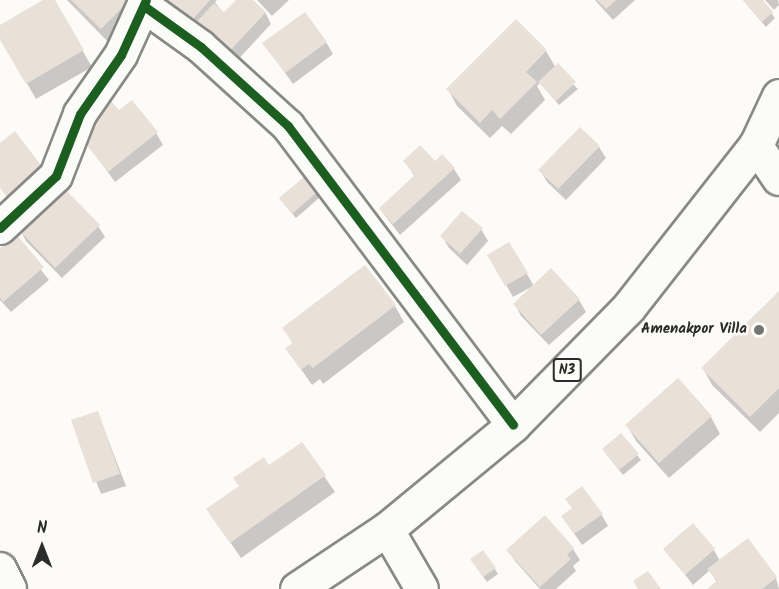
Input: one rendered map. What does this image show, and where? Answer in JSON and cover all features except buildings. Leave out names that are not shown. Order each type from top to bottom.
[{"type":"main road","name":"N3","points":[[303,587],[387,529],[513,425],[628,308],[756,145],[779,96]]},
{"type":"street","points":[[0,228],[56,176],[80,114],[121,55],[145,3],[201,47],[288,126],[513,425]]},
{"type":"street","points":[[756,145],[779,179]]},
{"type":"street","points":[[387,529],[422,589]]},
{"type":"street","points":[[0,569],[10,589]]},
{"type":"cycle path","points":[[0,228],[56,176],[80,114],[121,55],[146,0]]},
{"type":"cycle path","points":[[144,6],[201,47],[288,126],[513,425]]},
{"type":"place","name":"Amenakpor Villa","points":[[759,330]]}]
